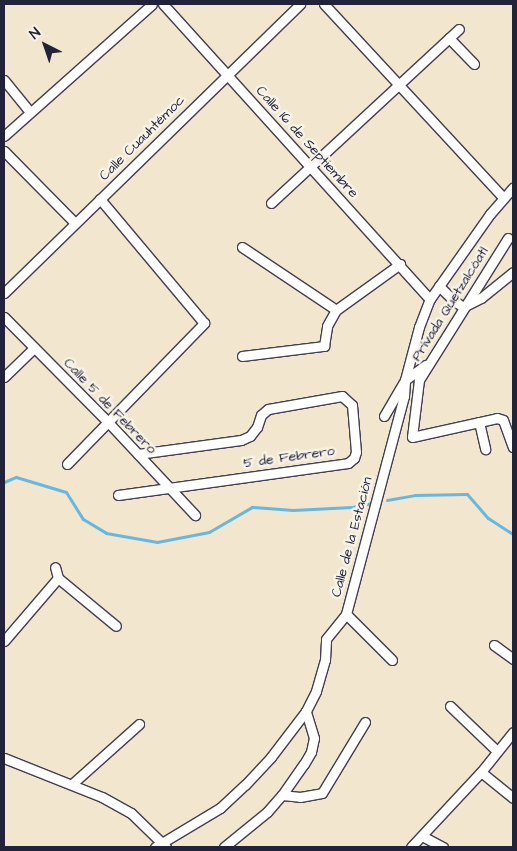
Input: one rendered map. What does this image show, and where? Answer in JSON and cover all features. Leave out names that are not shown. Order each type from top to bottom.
[{"type":"street","points":[[4,136],[152,4]]},
{"type":"street","name":"Calle 16 de Septiembre","points":[[163,4],[430,299]]},
{"type":"street","name":"Calle Cuauhtémoc","points":[[4,293],[300,4]]},
{"type":"street","points":[[324,4],[503,197]]},
{"type":"street","points":[[271,204],[459,29]]},
{"type":"street","points":[[449,38],[474,64]]},
{"type":"street","points":[[4,80],[30,112]]},
{"type":"street","points":[[4,151],[75,223]]},
{"type":"street","name":"Calle de la Estación","points":[[162,846],[220,808],[245,785],[271,757],[306,711],[316,691],[326,660],[326,639],[346,614],[404,396],[419,327],[430,299],[503,197],[513,188]]},
{"type":"street","points":[[67,464],[204,323],[100,199]]},
{"type":"street","name":"Privada Quetzalcóatl","points":[[508,238],[419,380],[412,437],[497,418],[503,420],[513,447]]},
{"type":"street","points":[[242,247],[336,310]]},
{"type":"street","points":[[242,356],[324,346],[327,326],[336,310],[400,264]]},
{"type":"street","points":[[439,286],[452,300],[463,308],[481,298],[513,272]]},
{"type":"street","name":"Calle 5 de Febrero","points":[[4,317],[107,421],[194,515]]},
{"type":"street","points":[[4,377],[34,348]]},
{"type":"street","points":[[384,416],[406,380],[429,364]]},
{"type":"street","name":"5 de Febrero","points":[[118,495],[348,463],[354,458],[356,452],[352,405],[342,396],[268,409],[261,415],[257,427],[250,436],[241,440],[138,454]]},
{"type":"street","points":[[479,422],[486,449]]},
{"type":"street","points":[[55,567],[58,578],[116,626]]},
{"type":"street","points":[[4,641],[58,578]]},
{"type":"street","points":[[346,614],[392,660]]},
{"type":"street","points":[[494,645],[513,659]]},
{"type":"street","points":[[450,706],[497,751]]},
{"type":"street","points":[[224,847],[251,827],[282,796],[311,752],[314,738],[306,711]]},
{"type":"street","points":[[282,796],[300,797],[322,793],[365,722]]},
{"type":"street","points":[[72,784],[139,724]]},
{"type":"street","points":[[411,847],[481,772],[513,732]]},
{"type":"street","points":[[4,758],[72,784],[131,813],[162,846]]},
{"type":"street","points":[[481,772],[513,798]]},
{"type":"street","points":[[422,836],[443,847]]},
{"type":"waterway","points":[[4,482],[16,477],[66,492],[83,519],[106,533],[157,542],[209,532],[252,507],[293,510],[352,507],[373,503]]},
{"type":"waterway","points":[[387,500],[415,495],[467,494],[488,518],[513,534]]}]
